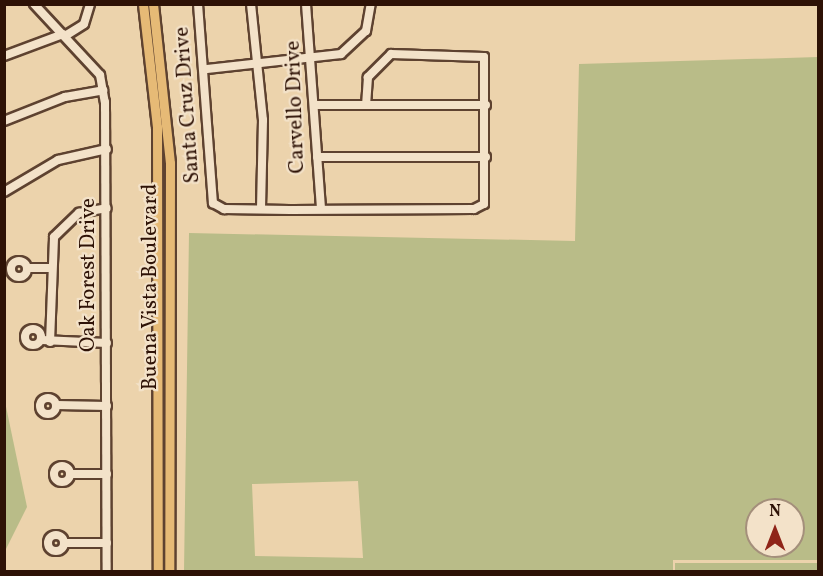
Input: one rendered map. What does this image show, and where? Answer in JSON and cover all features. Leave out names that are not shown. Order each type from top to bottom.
[{"type":"main road","name":"Buena Vista Boulevard","points":[[143,4],[157,127],[158,572]]},
{"type":"main road","name":"Buena Vista Boulevard","points":[[153,4],[170,163],[169,572]]},
{"type":"street","name":"Oak Forest Drive","points":[[34,4],[100,75],[103,90],[107,149],[106,572]]},
{"type":"street","points":[[4,56],[64,35],[84,24],[90,4]]},
{"type":"street","name":"Santa Cruz Drive","points":[[198,4],[207,69],[213,203],[224,209],[261,208]]},
{"type":"street","points":[[251,4],[265,155],[261,208],[291,210],[321,207],[480,208],[486,195],[484,57],[391,54],[368,77],[366,105]]},
{"type":"street","name":"Carvello Drive","points":[[306,4],[313,57],[321,207]]},
{"type":"street","points":[[207,69],[346,51],[368,27],[370,4]]},
{"type":"street","points":[[4,121],[65,97],[103,90]]},
{"type":"street","points":[[314,105],[486,105]]},
{"type":"street","points":[[4,192],[58,160],[107,149]]},
{"type":"street","points":[[317,157],[486,157]]},
{"type":"street","points":[[50,342],[50,267],[54,237],[66,222],[79,213],[107,208]]},
{"type":"street","points":[[28,268],[50,267]]},
{"type":"street","points":[[42,340],[107,343]]},
{"type":"street","points":[[57,405],[107,406]]},
{"type":"street","points":[[71,474],[107,474]]},
{"type":"street","points":[[64,543],[107,543]]},
{"type":"green space","points":[[818,57],[818,560],[673,560],[673,572],[184,571],[189,233],[575,241],[579,64]],"holes":[[[358,481],[363,558],[255,556],[252,484]]]},
{"type":"green space","points":[[4,397],[27,507],[5,551],[4,551]]},
{"type":"green space","points":[[675,563],[818,563],[818,571],[675,571]]}]
